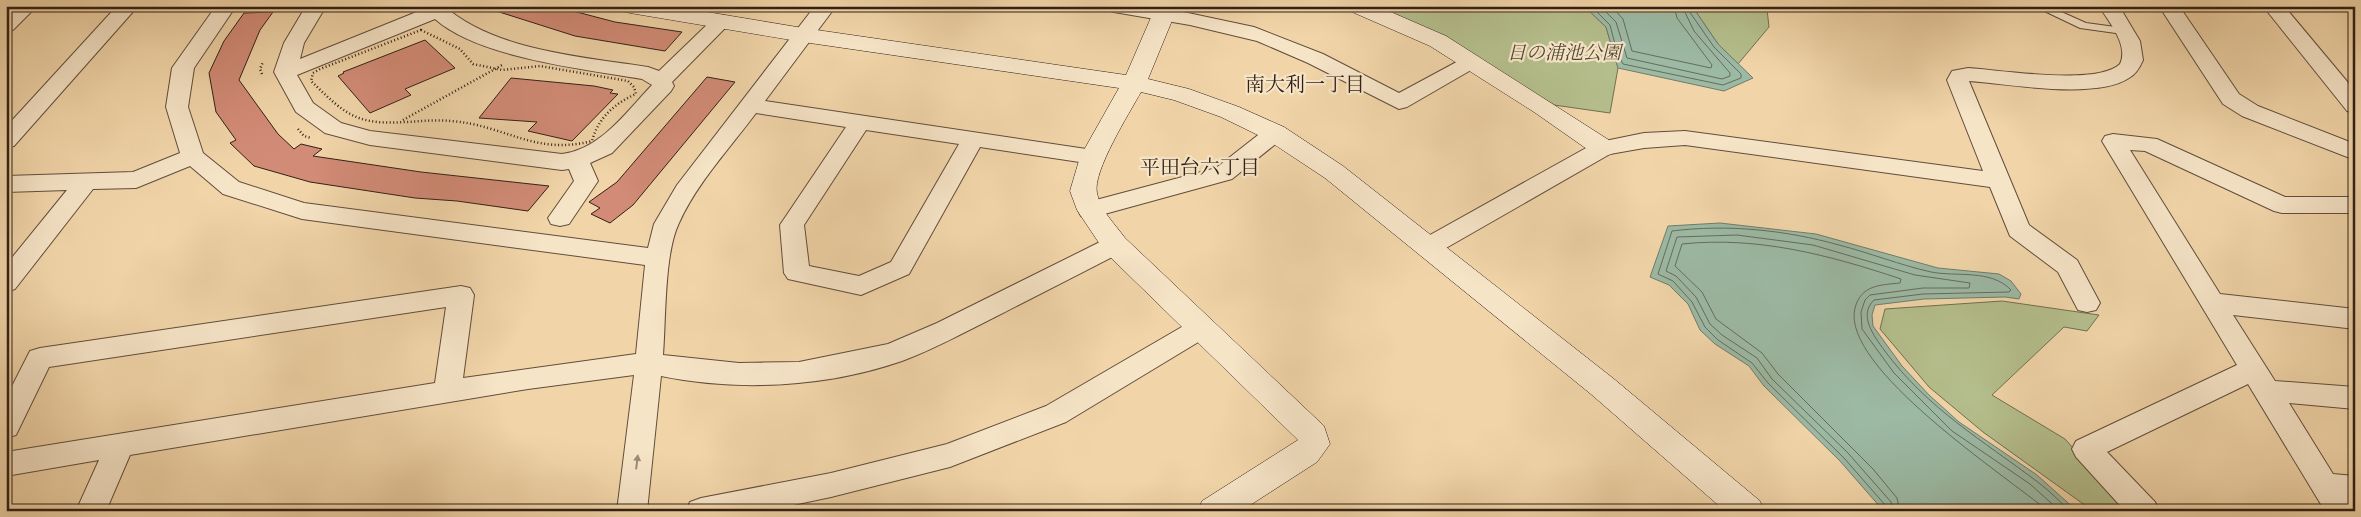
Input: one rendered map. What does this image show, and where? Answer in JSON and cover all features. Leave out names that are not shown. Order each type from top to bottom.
[{"type":"street","points":[[6,26],[27,6]]},
{"type":"street","points":[[6,140],[128,6]]},
{"type":"street","points":[[226,6],[183,68],[176,108],[193,156],[231,188],[302,211],[658,258]]},
{"type":"street","points":[[285,72],[434,9],[466,30],[524,51],[648,74],[661,81],[663,86],[604,148],[577,160],[562,162],[374,138],[333,128],[304,107],[285,72],[294,43],[316,6]]},
{"type":"street","points":[[630,6],[802,34],[1134,83],[1181,94],[1230,112],[1275,133],[1334,172],[1430,246],[1603,387],[1748,511]]},
{"type":"street","points":[[632,511],[649,363],[658,258],[666,224],[685,191],[802,34],[826,6]]},
{"type":"street","points":[[1114,6],[1165,10],[1264,37],[1338,69],[1399,102],[1471,62]]},
{"type":"street","points":[[1358,6],[1438,42],[1603,148]]},
{"type":"street","points":[[2087,303],[2068,266],[2019,230],[1958,80],[1960,76],[2083,83],[2109,79],[2127,69],[2132,60],[2134,50],[2109,6]]},
{"type":"street","points":[[2169,6],[2231,99],[2250,111],[2355,153]]},
{"type":"street","points":[[2273,6],[2355,106]]},
{"type":"street","points":[[1165,10],[1134,83],[1093,158],[1084,192],[1090,210],[1115,245],[1312,435],[1314,444],[1306,453],[1214,511]]},
{"type":"street","points":[[661,81],[722,21]]},
{"type":"street","points":[[749,104],[1093,158]]},
{"type":"street","points":[[860,122],[792,225],[797,273],[861,286],[900,268],[973,140]]},
{"type":"street","points":[[1090,210],[1224,174],[1275,133]]},
{"type":"street","points":[[1430,246],[1603,148],[1647,139],[1685,138],[2000,181]]},
{"type":"street","points":[[2341,511],[2113,141],[2149,144],[2282,205],[2355,205]]},
{"type":"street","points":[[6,184],[136,180],[193,156]]},
{"type":"street","points":[[560,218],[586,181],[577,160]]},
{"type":"street","points":[[6,283],[86,182]]},
{"type":"street","points":[[6,464],[118,447],[447,391],[649,363],[679,369],[739,374],[799,372],[843,365],[894,353],[946,330],[1115,245]]},
{"type":"street","points":[[6,428],[40,358],[461,294],[447,391]]},
{"type":"street","points":[[2212,303],[2355,319]]},
{"type":"street","points":[[701,511],[832,485],[950,455],[1056,414],[1201,328]]},
{"type":"street","points":[[2144,511],[2086,449],[2260,380],[2355,398]]},
{"type":"street","points":[[91,511],[118,447]]},
{"type":"street","points":[[2324,485],[2355,488]]},
{"type":"lane","points":[[2039,6],[2084,26],[2123,30]]},
{"type":"path","points":[[421,30],[460,49],[473,64],[496,68],[540,66],[577,74],[628,81],[634,86],[636,94],[622,101],[602,119],[596,127],[592,141],[569,147],[530,144],[502,132],[468,123],[436,120],[401,121],[371,122],[345,113],[311,81],[311,78],[320,69],[421,30]]},
{"type":"path","points":[[374,138],[524,51]]},
{"type":"green space","name":"日の浦池公園","points":[[1371,6],[1584,6],[1606,27],[1618,68],[1610,113],[1554,105],[1478,59]]},
{"type":"green space","points":[[1692,6],[1775,6],[1767,9],[1769,27],[1738,64],[1718,44]]},
{"type":"green space","points":[[2002,301],[2099,315],[2087,331],[2064,327],[1992,395],[2065,439],[2129,511],[2093,511],[1983,432],[1929,387],[1880,329],[1885,309]]},
{"type":"water","points":[[1584,6],[1692,6],[1718,44],[1753,78],[1724,91],[1618,68],[1606,27]]},
{"type":"water","points":[[1720,223],[1816,234],[1938,268],[1999,274],[2011,281],[2021,294],[2019,299],[2005,297],[1924,299],[1875,305],[1872,315],[1873,326],[1902,366],[1929,395],[1959,422],[2037,475],[2077,511],[1884,511],[1840,461],[1764,386],[1749,366],[1715,344],[1700,330],[1688,304],[1669,285],[1650,277],[1668,226]]},
{"type":"building","points":[[494,6],[554,6],[615,22],[682,32],[665,51],[575,36],[493,10]]},
{"type":"building","points":[[273,12],[260,30],[239,80],[278,134],[294,149],[301,144],[322,149],[313,156],[421,172],[549,186],[528,211],[457,201],[415,198],[310,182],[254,166],[230,143],[236,140],[216,112],[209,73],[224,41],[244,13]]},
{"type":"building","points":[[425,40],[455,68],[405,89],[411,95],[370,113],[338,76],[343,72]]},
{"type":"building","points":[[707,77],[735,82],[633,205],[610,223],[591,214],[600,208],[589,202],[617,182]]},
{"type":"building","points":[[511,78],[594,86],[613,90],[610,93],[618,94],[572,141],[528,131],[537,122],[479,118]]},
{"type":"district","name":"南大利一丁目","points":[[1305,85]]},
{"type":"district","name":"平田台六丁目","points":[[1200,168]]}]
